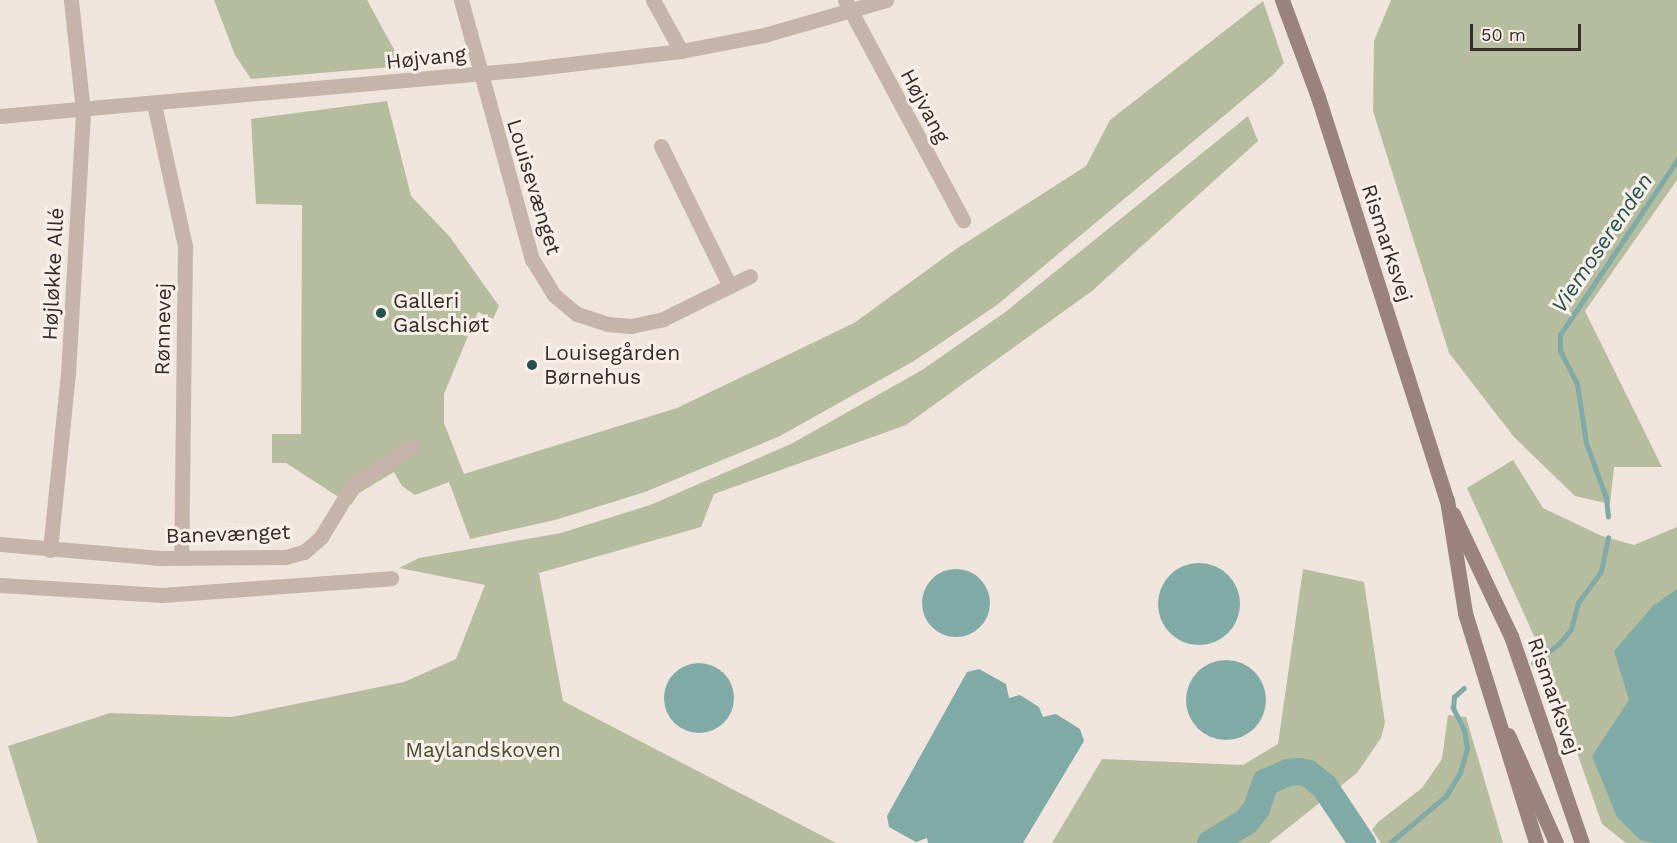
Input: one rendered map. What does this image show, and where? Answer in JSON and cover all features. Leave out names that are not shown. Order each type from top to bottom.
[{"type":"main road","name":"Rismarksvej","points":[[1282,0],[1318,97],[1447,500],[1511,636],[1582,843]]},
{"type":"main road","name":"Rismarksvej","points":[[1447,500],[1465,613],[1484,684],[1536,843]]},
{"type":"main road","points":[[1484,684],[1556,843]]},
{"type":"street","name":"Højløkke Allé","points":[[50,550],[68,374],[83,111],[71,0]]},
{"type":"street","name":"Louisevænget","points":[[461,0],[532,259],[554,295],[577,314],[607,324],[631,326],[663,319],[750,276]]},
{"type":"street","points":[[653,0],[681,51]]},
{"type":"street","name":"Højvang","points":[[0,116],[83,111],[481,74],[681,51],[764,35],[848,6],[886,0]]},
{"type":"street","name":"Højvang","points":[[848,6],[963,220]]},
{"type":"street","name":"Rønnevej","points":[[154,104],[184,246],[181,557]]},
{"type":"street","points":[[661,146],[730,286]]},
{"type":"street","name":"Banevænget","points":[[0,544],[50,550],[181,557],[285,557],[304,552],[321,537],[352,486],[412,446]]},
{"type":"street","points":[[0,585],[162,595],[391,578]]},
{"type":"green space","points":[[214,0],[367,0],[403,66],[251,79],[235,55]]},
{"type":"green space","points":[[1391,0],[1677,0],[1677,180],[1585,311],[1662,467],[1614,467],[1610,504],[1575,496],[1514,437],[1449,353],[1373,111],[1374,41]]},
{"type":"green space","points":[[1263,1],[1284,63],[1273,75],[997,305],[914,361],[780,436],[645,492],[555,520],[470,539],[449,482],[415,495],[402,486],[394,472],[359,493],[351,505],[286,463],[272,463],[272,434],[301,434],[302,205],[256,204],[251,119],[387,101],[411,196],[450,237],[499,306],[493,319],[478,312],[444,394],[444,423],[464,474],[677,408],[854,323],[956,249],[1086,166],[1110,120]]},
{"type":"green space","name":"Maylandskoven","points":[[1248,116],[1258,141],[1092,291],[906,425],[714,494],[701,527],[539,573],[563,701],[836,843],[38,843],[8,746],[110,713],[232,717],[404,682],[456,659],[485,585],[399,568],[419,558],[561,533],[650,505],[791,444],[922,370],[1004,313]]},
{"type":"green space","points":[[1513,460],[1543,508],[1602,536],[1634,545],[1677,527],[1677,843],[1626,843],[1602,824],[1544,658],[1467,488]]},
{"type":"green space","points":[[1303,569],[1364,582],[1385,723],[1381,738],[1357,773],[1269,843],[1052,843],[1102,759],[1243,765],[1278,744]]},
{"type":"green space","points":[[1448,715],[1466,717],[1503,843],[1381,843],[1372,830],[1378,822],[1422,788],[1442,759]]},
{"type":"water","points":[[1199,563],[1215,566],[1228,575],[1237,588],[1240,604],[1237,620],[1228,633],[1215,642],[1199,645],[1183,642],[1170,633],[1161,620],[1158,604],[1161,588],[1170,575],[1183,566]]},
{"type":"water","points":[[956,569],[969,572],[980,579],[987,590],[990,603],[987,616],[980,627],[969,634],[956,637],[943,634],[932,627],[925,616],[922,603],[925,590],[932,579],[943,572]]},
{"type":"water","points":[[1677,589],[1677,843],[1653,843],[1640,840],[1617,817],[1592,756],[1629,700],[1614,651],[1653,606]]},
{"type":"water","points":[[1218,660],[1234,660],[1255,671],[1266,692],[1266,708],[1255,729],[1234,740],[1218,740],[1204,734],[1192,722],[1186,708],[1186,692],[1192,678],[1204,666]]},
{"type":"water","points":[[699,663],[712,666],[724,673],[731,685],[734,698],[731,711],[724,723],[712,730],[699,733],[686,730],[674,723],[667,711],[664,698],[667,685],[674,673],[686,666]]},
{"type":"water","points":[[979,669],[1006,684],[1009,698],[1020,695],[1039,707],[1043,717],[1056,714],[1080,729],[1084,741],[1023,843],[928,843],[927,838],[916,842],[889,827],[887,816],[967,672]]},
{"type":"waterway","name":"Viemoserenden","points":[[1608,517],[1606,498],[1586,443],[1577,384],[1560,350],[1560,335],[1677,160]]},
{"type":"waterway","name":"Viemoserenden","points":[[1533,663],[1559,644],[1571,629],[1578,603],[1601,571],[1608,538]]},
{"type":"waterway","name":"Viemoserenden","points":[[1390,843],[1446,796],[1460,773],[1467,749],[1464,730],[1453,708],[1454,697],[1464,688]]},
{"type":"waterway","points":[[1210,843],[1246,821],[1256,808],[1265,782],[1287,772],[1299,771],[1308,773],[1324,786],[1362,843]]},
{"type":"place","name":"Galleri Galschiøt","points":[[381,313]]},
{"type":"place","name":"Louisegården Børnehus","points":[[532,365]]}]
